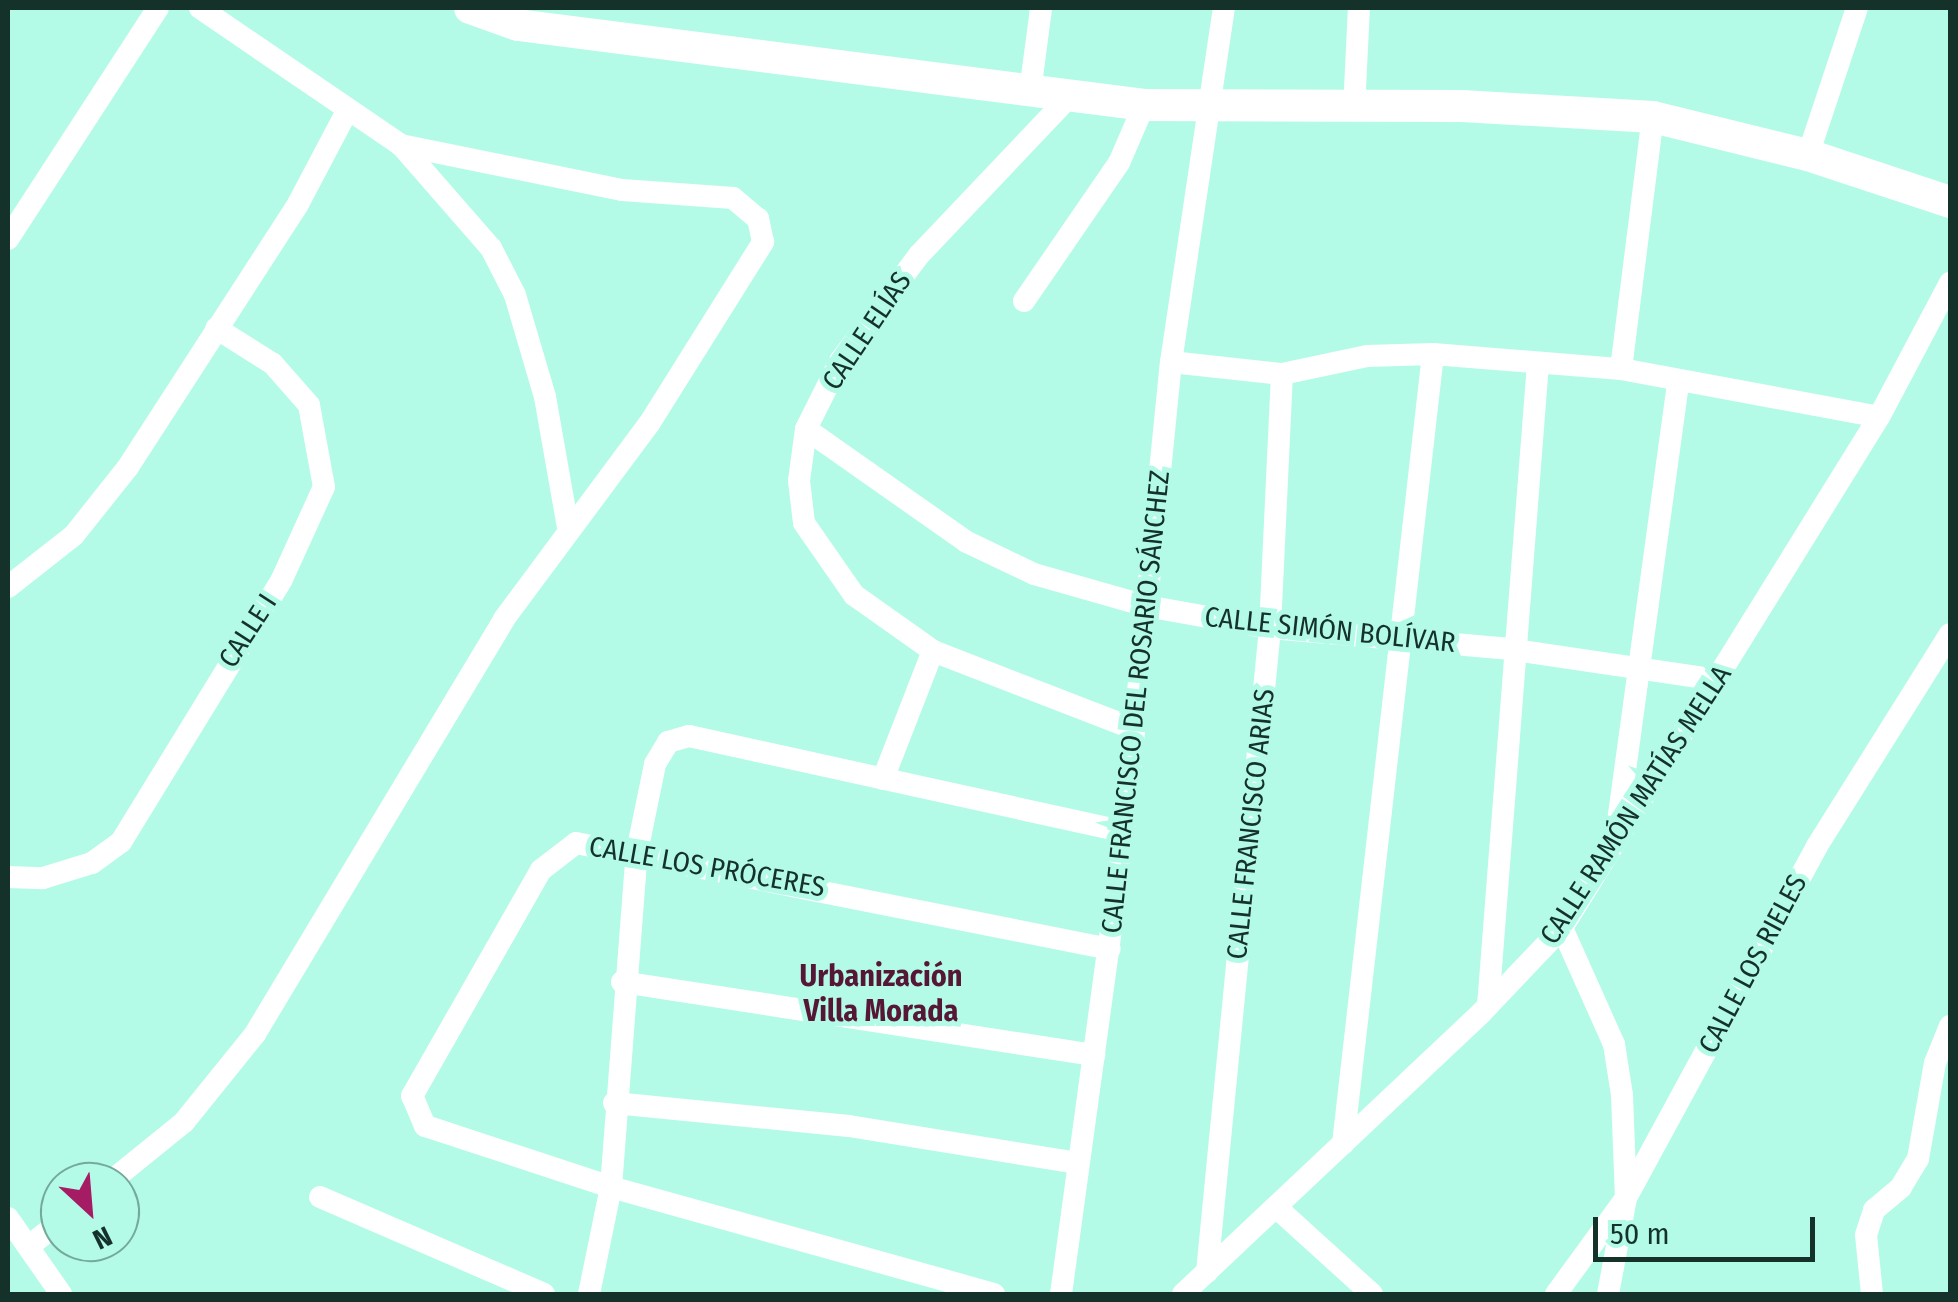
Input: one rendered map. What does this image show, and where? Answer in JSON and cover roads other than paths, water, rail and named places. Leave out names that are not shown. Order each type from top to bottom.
[{"type":"street","points":[[8,239],[158,8]]},
{"type":"street","points":[[200,8],[401,144],[491,248],[515,295],[546,397],[568,528]]},
{"type":"street","points":[[470,8],[518,24],[1144,105],[1207,109],[1462,106],[1653,116],[1808,155],[1950,202]]},
{"type":"street","points":[[1030,92],[1041,8]]},
{"type":"street","name":"CALLE FRANCISCO DEL ROSARIO SÁNCHEZ","points":[[1061,1294],[1124,832],[1171,362],[1224,8]]},
{"type":"street","points":[[1354,109],[1359,8]]},
{"type":"street","points":[[1808,155],[1857,8]]},
{"type":"street","name":"CALLE ELÍAS","points":[[1069,98],[919,254],[840,361],[806,429],[800,481],[804,522],[854,595],[933,650],[1134,729]]},
{"type":"street","points":[[1024,301],[1120,163],[1144,105]]},
{"type":"street","points":[[8,587],[85,522],[298,204],[348,109]]},
{"type":"street","points":[[1622,369],[1653,116]]},
{"type":"street","points":[[135,1162],[184,1122],[255,1034],[494,634],[568,528],[650,424],[763,242],[758,218],[732,198],[622,190],[401,144]]},
{"type":"street","name":"CALLE RAMÓN MATÍAS MELLA","points":[[1183,1294],[1488,1006],[1562,928],[1879,417],[1950,282]]},
{"type":"street","name":"CALLE I","points":[[8,877],[43,878],[92,863],[122,842],[282,579],[324,488],[309,405],[274,364],[216,328]]},
{"type":"street","points":[[1171,362],[1282,374],[1367,356],[1434,354],[1622,369],[1879,417]]},
{"type":"street","points":[[1342,1144],[1434,354]]},
{"type":"street","points":[[1488,1006],[1520,651],[1538,363]]},
{"type":"street","name":"CALLE FRANCISCO ARIAS","points":[[1207,1272],[1270,628],[1282,374]]},
{"type":"street","points":[[1616,836],[1678,382]]},
{"type":"street","name":"CALLE SIMÓN BOLÍVAR","points":[[806,429],[967,542],[1034,574],[1146,606],[1270,628],[1520,651],[1719,680]]},
{"type":"street","name":"CALLE LOS RIELES","points":[[1556,1294],[1626,1198],[1816,846],[1950,634]]},
{"type":"street","points":[[884,779],[933,650]]},
{"type":"street","points":[[589,1294],[611,1187],[622,982],[638,852],[656,764],[668,742],[689,736],[1124,832]]},
{"type":"street","name":"CALLE LOS PRÓCERES","points":[[611,1187],[424,1126],[412,1096],[541,870],[576,843],[638,852],[1110,949]]},
{"type":"street","points":[[1562,928],[1614,1044],[1626,1198],[1608,1294]]},
{"type":"street","points":[[622,982],[1094,1055]]},
{"type":"street","points":[[1872,1294],[1866,1235],[1874,1210],[1901,1188],[1918,1159],[1936,1064],[1950,1026]]},
{"type":"street","points":[[614,1103],[849,1126],[1077,1163]]},
{"type":"street","points":[[611,1187],[994,1294]]},
{"type":"street","points":[[320,1197],[544,1294]]},
{"type":"street","points":[[1276,1208],[1372,1294]]},
{"type":"street","points":[[8,1218],[60,1294]]},
{"type":"street","points":[[29,1246],[40,1237]]},
{"type":"district","name":"Urbanización Villa Morada","points":[[881,993]]}]
